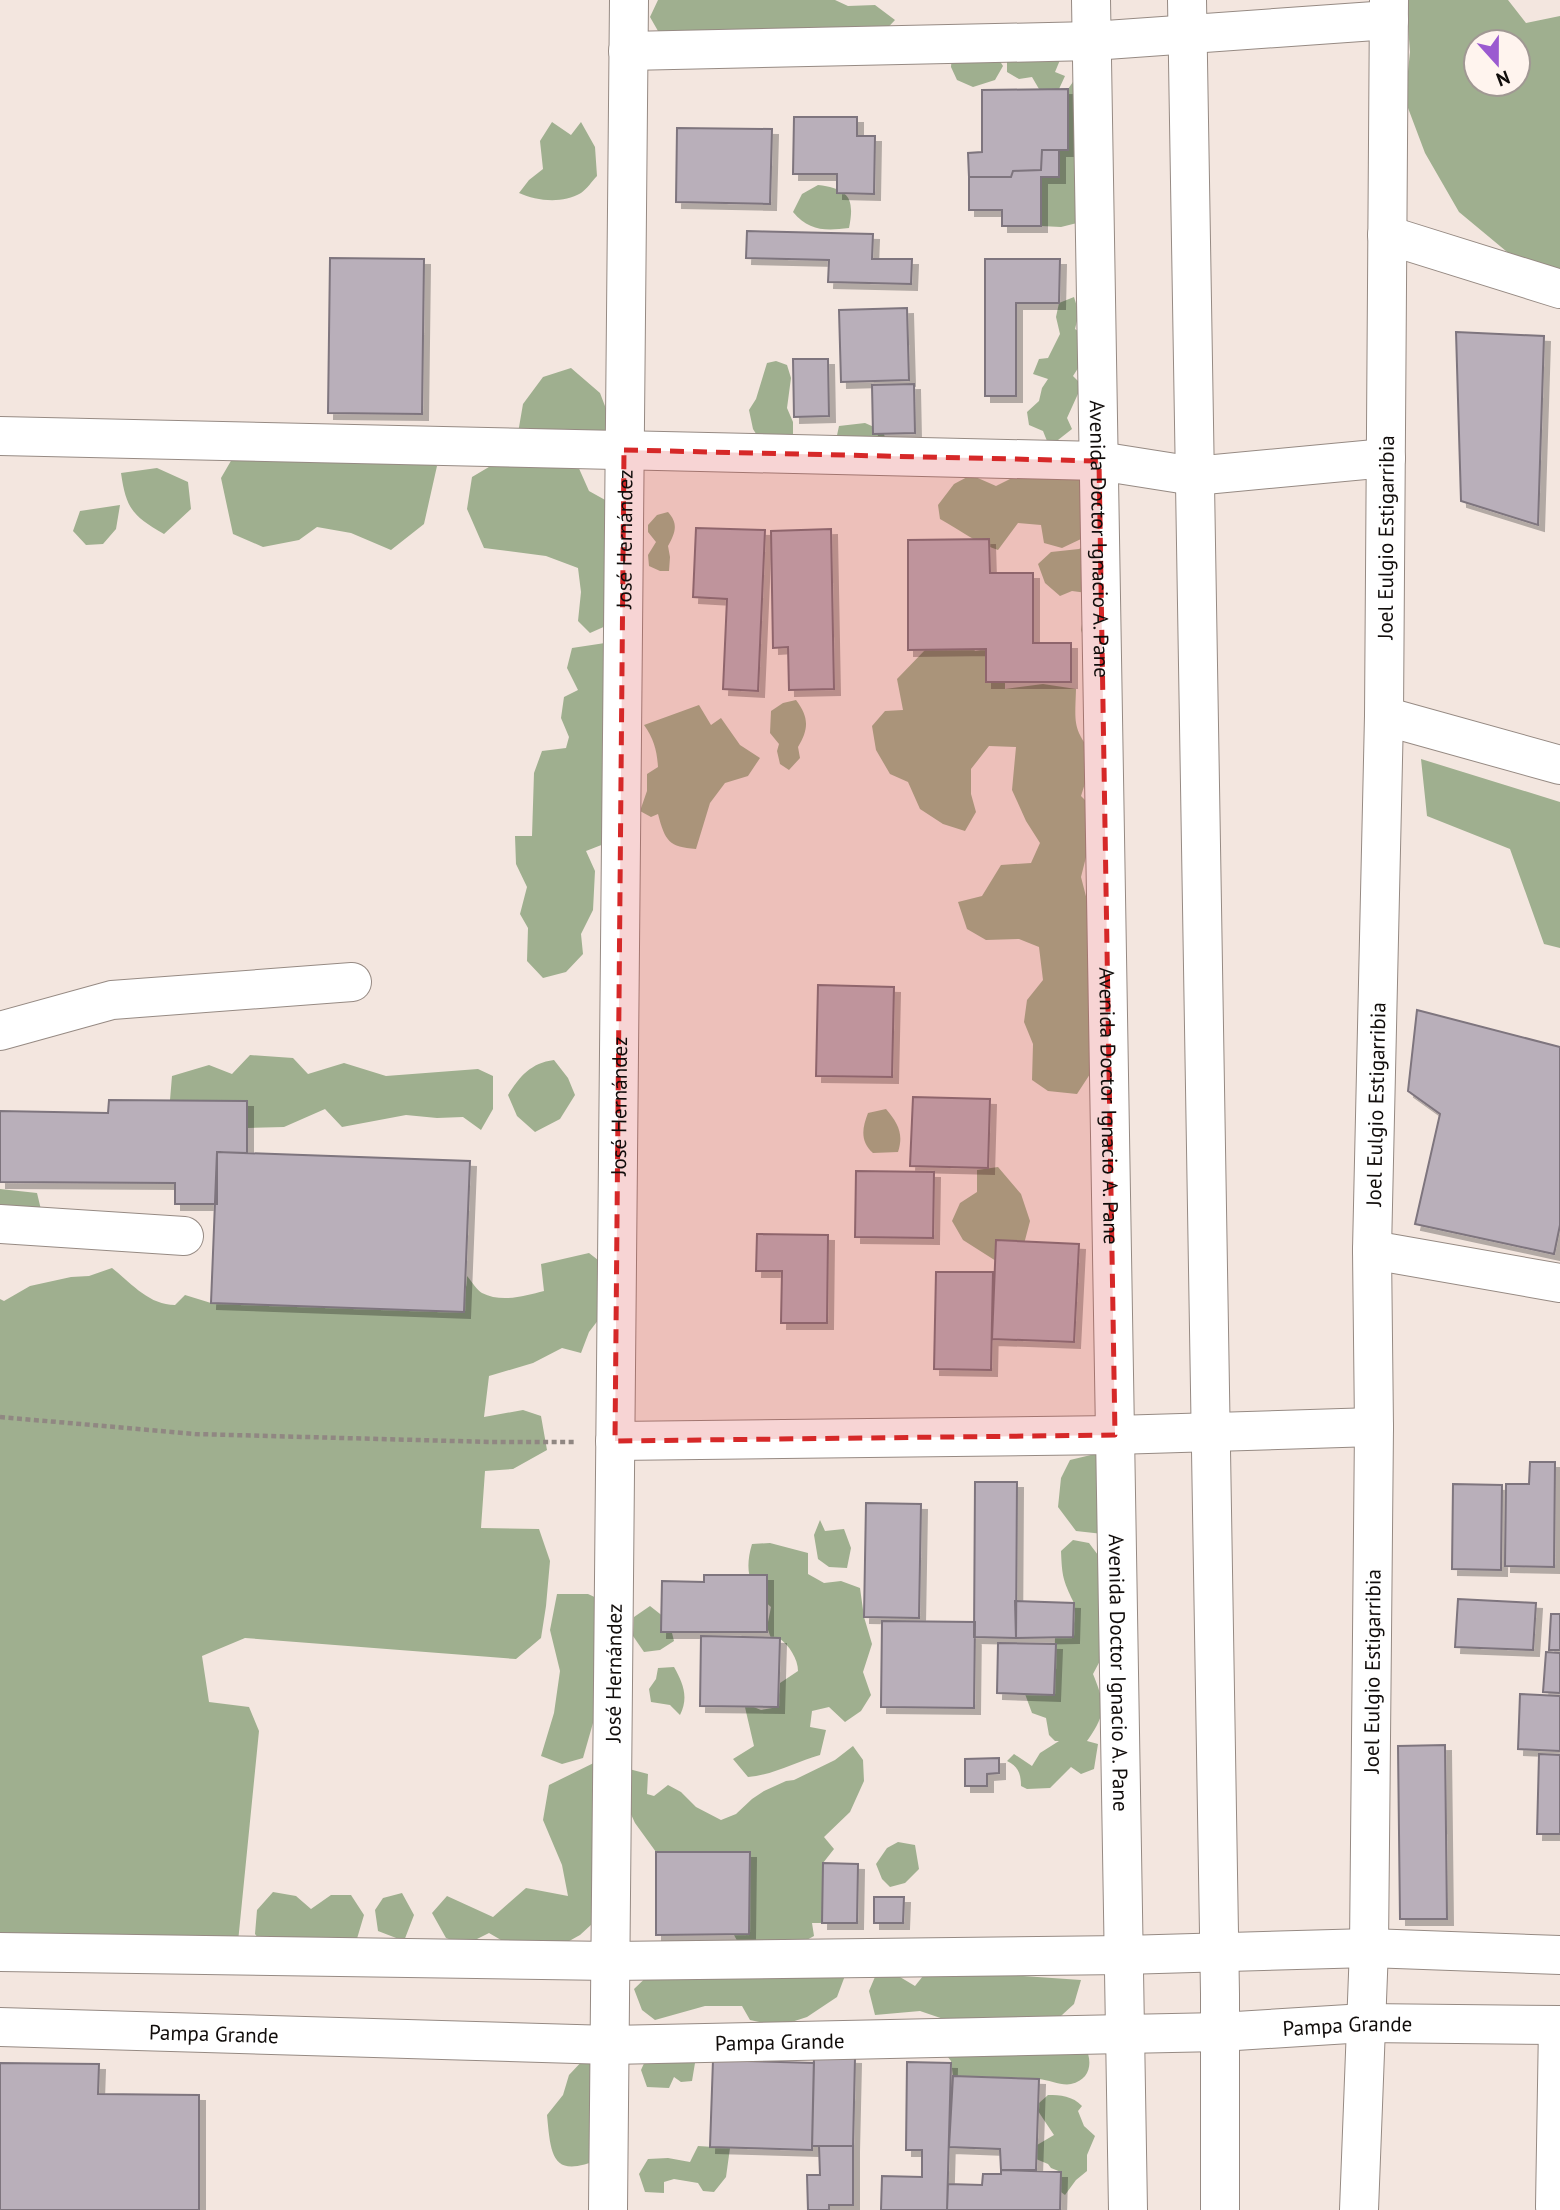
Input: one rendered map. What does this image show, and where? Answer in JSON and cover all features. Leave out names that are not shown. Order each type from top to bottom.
[{"type":"street","name":"José Hernández","points":[[608,2210],[629,0]]},
{"type":"street","name":"Avenida Doctor Ignacio A. Pane","points":[[1091,0],[1128,2210]]},
{"type":"street","points":[[628,51],[1092,40],[1187,17],[1389,10]]},
{"type":"street","name":"Joel Eulgio Estigarribia","points":[[1359,2210],[1369,1948],[1374,1427],[1372,1250],[1384,716],[1389,10]]},
{"type":"street","points":[[1187,17],[1219,1952],[1220,2210]]},
{"type":"street","points":[[1387,235],[1560,289]]},
{"type":"street","points":[[0,436],[1099,461],[1195,476],[1386,458]]},
{"type":"street","points":[[1384,716],[1560,765]]},
{"type":"street","points":[[0,1031],[112,1000],[352,982]]},
{"type":"street","points":[[0,1224],[184,1236]]},
{"type":"street","points":[[1372,1250],[1560,1283]]},
{"type":"street","points":[[615,1441],[1115,1435],[1374,1427]]},
{"type":"street","points":[[0,1952],[610,1961],[1124,1955],[1369,1948],[1560,1955]]},
{"type":"street","name":"Pampa Grande","points":[[0,2027],[610,2045],[1220,2032],[1365,2023],[1559,2025]]},
{"type":"street","points":[[1555,2207],[1559,2025]]},
{"type":"path","points":[[0,1417],[195,1434],[492,1442],[615,1441]]},
{"type":"highlighted area","points":[[624,450],[1099,461],[1115,1435],[615,1441]]},
{"type":"green space","points":[[658,0],[835,0],[848,6],[875,5],[895,20],[876,40],[662,38],[650,17]]},
{"type":"green space","points":[[1406,0],[1508,0],[1526,23],[1560,16],[1560,272],[1518,261],[1459,212],[1425,153],[1405,100],[1410,52]]},
{"type":"green space","points":[[992,49],[1003,66],[995,80],[973,87],[957,80],[951,67],[952,54]]},
{"type":"green space","points":[[1007,56],[1060,60],[1055,72],[1065,76],[1059,89],[1039,89],[1032,77],[1019,79],[1007,72]]},
{"type":"green space","points":[[1075,79],[1081,222],[1061,227],[1041,226],[1041,177],[1059,150],[1068,150],[1068,89]]},
{"type":"green space","points":[[552,122],[571,135],[581,122],[595,147],[597,176],[581,193],[566,199],[534,198],[519,193],[529,180],[543,169],[540,141]]},
{"type":"green space","points":[[818,185],[837,189],[847,197],[851,209],[849,228],[811,226],[793,212],[802,194]]},
{"type":"green space","points":[[1074,297],[1079,313],[1075,329],[1081,333],[1085,347],[1077,357],[1082,362],[1073,376],[1082,385],[1067,418],[1072,429],[1058,440],[1047,441],[1043,431],[1029,425],[1027,412],[1039,401],[1042,388],[1048,379],[1033,374],[1039,359],[1048,358],[1060,334],[1056,317],[1059,303]]},
{"type":"green space","points":[[776,361],[787,365],[791,378],[787,408],[793,422],[793,441],[765,448],[753,429],[749,410],[756,399],[767,363]]},
{"type":"green space","points":[[571,368],[600,393],[613,427],[589,444],[518,433],[523,404],[543,377]]},
{"type":"green space","points":[[865,423],[883,431],[888,447],[836,440],[839,426]]},
{"type":"green space","points":[[403,444],[437,466],[424,524],[391,550],[351,533],[317,527],[299,540],[263,547],[233,534],[221,478],[239,447]]},
{"type":"green space","points":[[516,451],[577,464],[589,491],[607,501],[608,625],[590,633],[578,621],[581,592],[578,568],[546,556],[484,548],[467,509],[472,477]]},
{"type":"green space","points":[[157,468],[188,482],[191,509],[164,534],[145,522],[133,510],[125,495],[121,473]]},
{"type":"green space","points":[[1068,469],[1099,498],[1100,530],[1062,548],[1044,543],[1041,525],[1018,523],[998,550],[940,519],[938,505],[954,484],[971,475],[996,486],[1012,478]]},
{"type":"green space","points":[[120,505],[116,529],[103,544],[86,545],[73,531],[80,511]]},
{"type":"green space","points":[[668,512],[674,521],[675,529],[668,546],[669,571],[660,571],[649,566],[648,555],[656,542],[648,532],[648,525],[657,515]]},
{"type":"green space","points":[[1090,543],[1085,642],[1081,630],[1087,593],[1072,591],[1060,596],[1045,583],[1038,564],[1051,552],[1079,549]]},
{"type":"green space","points":[[970,642],[975,651],[986,649],[1005,668],[1005,689],[1043,684],[1076,689],[1077,726],[1096,758],[1081,796],[1091,806],[1087,853],[1081,877],[1089,908],[1092,1071],[1077,1094],[1048,1091],[1032,1080],[1033,1044],[1024,1022],[1027,1000],[1043,980],[1039,947],[1019,939],[986,940],[967,929],[958,902],[982,896],[1001,865],[1031,863],[1040,843],[1026,821],[1012,790],[1016,747],[989,746],[971,769],[971,794],[976,812],[965,831],[943,824],[920,809],[908,782],[890,774],[876,750],[872,726],[885,711],[903,710],[897,679],[925,650]]},
{"type":"green space","points":[[605,643],[609,842],[586,851],[595,871],[593,910],[581,934],[583,954],[566,972],[543,978],[527,961],[528,928],[520,914],[527,887],[516,864],[515,836],[532,836],[534,773],[542,751],[566,748],[569,737],[561,718],[564,697],[578,690],[567,668],[572,648]]},
{"type":"green space","points":[[796,700],[803,712],[806,729],[798,747],[800,758],[789,770],[780,764],[777,751],[779,744],[770,733],[771,711],[783,703]]},
{"type":"green space","points":[[699,705],[711,725],[721,718],[740,745],[760,758],[748,776],[725,783],[710,803],[696,849],[674,844],[663,831],[658,814],[651,817],[640,811],[647,791],[647,774],[658,767],[654,745],[644,725]]},
{"type":"green space","points":[[1421,759],[1560,802],[1560,948],[1544,944],[1510,849],[1427,816]]},
{"type":"green space","points":[[250,1055],[293,1058],[308,1074],[344,1063],[386,1076],[478,1069],[493,1076],[493,1109],[481,1130],[463,1117],[406,1115],[342,1127],[325,1109],[284,1127],[247,1128],[247,1101],[170,1100],[172,1076],[209,1065],[232,1074]]},
{"type":"green space","points":[[554,1060],[568,1078],[575,1095],[560,1119],[535,1132],[517,1116],[508,1095],[527,1072],[539,1064]]},
{"type":"green space","points":[[886,1109],[899,1129],[898,1152],[873,1153],[864,1139],[866,1119],[868,1113]]},
{"type":"green space","points":[[998,1167],[1021,1194],[1030,1221],[1024,1244],[996,1261],[963,1240],[952,1221],[960,1203],[977,1192],[977,1170]]},
{"type":"green space","points":[[0,1189],[37,1193],[44,1222],[0,1232]]},
{"type":"green space","points":[[589,1253],[616,1274],[609,1306],[589,1332],[581,1353],[562,1348],[533,1363],[489,1376],[484,1417],[523,1410],[541,1416],[547,1450],[513,1469],[485,1471],[481,1528],[539,1529],[550,1561],[541,1638],[516,1659],[245,1638],[202,1656],[209,1702],[249,1707],[259,1731],[238,1942],[0,1942],[0,1299],[4,1301],[30,1286],[89,1276],[112,1268],[141,1292],[166,1304],[175,1305],[185,1295],[211,1303],[464,1311],[467,1276],[480,1292],[489,1296],[521,1296],[544,1291],[541,1264]]},
{"type":"green space","points":[[1095,1454],[1110,1470],[1103,1534],[1076,1531],[1058,1507],[1061,1478],[1070,1460]]},
{"type":"green space","points":[[820,1520],[825,1531],[844,1529],[851,1548],[847,1568],[829,1567],[818,1559],[814,1535]]},
{"type":"green space","points":[[1073,1540],[1089,1543],[1098,1555],[1102,1657],[1093,1674],[1102,1708],[1098,1723],[1087,1741],[1098,1744],[1094,1769],[1081,1774],[1071,1767],[1050,1788],[1027,1789],[1021,1786],[1016,1768],[1007,1761],[1014,1754],[1032,1766],[1040,1753],[1059,1741],[1049,1735],[1046,1718],[1032,1713],[1025,1694],[1054,1694],[1055,1637],[1073,1637],[1074,1605],[1064,1578],[1061,1551]]},
{"type":"green space","points":[[770,1543],[808,1553],[808,1574],[824,1583],[841,1581],[860,1588],[864,1617],[872,1644],[863,1672],[871,1695],[861,1711],[845,1722],[829,1707],[812,1711],[810,1727],[826,1730],[820,1755],[775,1771],[748,1777],[733,1759],[754,1746],[744,1703],[761,1710],[778,1707],[780,1683],[798,1671],[795,1657],[786,1644],[779,1638],[772,1641],[767,1627],[771,1607],[750,1579],[748,1563],[752,1544]]},
{"type":"green space","points":[[557,1594],[588,1594],[625,1611],[583,1758],[562,1764],[541,1756],[554,1713],[560,1671],[550,1630]]},
{"type":"green space","points":[[650,1606],[669,1621],[674,1641],[660,1650],[644,1652],[633,1636],[634,1617]]},
{"type":"green space","points":[[674,1667],[684,1690],[680,1715],[670,1705],[651,1702],[649,1689],[656,1679],[658,1668]]},
{"type":"green space","points":[[853,1746],[863,1760],[864,1781],[850,1812],[824,1837],[834,1849],[823,1863],[822,1923],[812,1923],[814,1936],[794,1947],[742,1950],[734,1935],[749,1934],[750,1852],[656,1852],[635,1823],[624,1799],[605,1912],[580,1935],[535,1960],[489,1933],[465,1945],[446,1938],[432,1913],[447,1896],[493,1917],[526,1888],[568,1896],[562,1865],[543,1820],[549,1785],[614,1753],[629,1769],[648,1774],[647,1794],[654,1796],[668,1785],[681,1792],[696,1807],[721,1820],[736,1814],[764,1791],[835,1760]]},
{"type":"green space","points":[[898,1842],[915,1845],[919,1869],[905,1883],[890,1887],[882,1879],[876,1864],[887,1848]]},
{"type":"green space","points":[[273,1892],[296,1896],[311,1909],[331,1895],[351,1895],[364,1915],[356,1942],[265,1947],[255,1934],[257,1910]]},
{"type":"green space","points":[[402,1893],[414,1915],[404,1941],[378,1931],[375,1910],[383,1898]]},
{"type":"green space","points":[[935,1961],[951,1971],[1081,1980],[1074,2004],[1050,2026],[970,2028],[920,2011],[875,2015],[869,1991],[880,1965],[915,1986]]},
{"type":"green space","points":[[656,1968],[846,1973],[837,1997],[807,2017],[779,2026],[750,2020],[742,2006],[705,2006],[655,2020],[642,2010],[634,1989]]},
{"type":"green space","points":[[1085,2046],[1089,2058],[1088,2069],[1083,2078],[1071,2084],[1039,2079],[953,2076],[951,2061],[944,2052]]},
{"type":"green space","points":[[689,2052],[695,2063],[692,2081],[681,2082],[674,2077],[669,2088],[647,2087],[641,2070],[646,2059]]},
{"type":"green space","points":[[585,2058],[598,2066],[602,2158],[585,2164],[564,2165],[553,2153],[547,2115],[563,2095],[569,2075]]},
{"type":"green space","points":[[1048,2095],[1066,2097],[1082,2106],[1078,2111],[1084,2126],[1095,2136],[1087,2155],[1087,2171],[1065,2195],[1061,2192],[1061,2172],[1036,2159],[1037,2145],[1054,2135],[1038,2111],[1039,2103]]},
{"type":"green space","points":[[698,2146],[730,2148],[726,2177],[714,2192],[703,2191],[698,2183],[674,2179],[664,2182],[664,2193],[645,2192],[639,2174],[648,2159],[668,2158],[690,2162]]},
{"type":"building","points":[[1068,89],[1068,150],[1042,150],[1041,170],[1013,171],[1011,177],[969,177],[968,153],[982,152],[982,90]]},
{"type":"building","points":[[794,117],[857,117],[857,136],[875,136],[874,194],[837,193],[837,174],[793,174]]},
{"type":"building","points":[[677,128],[772,129],[770,204],[676,202]]},
{"type":"building","points":[[1042,150],[1059,150],[1059,177],[1041,177],[1041,226],[1002,226],[1002,210],[969,210],[969,177],[1011,177],[1013,171],[1041,170]]},
{"type":"building","points":[[747,231],[873,234],[872,259],[912,259],[911,284],[828,282],[829,260],[746,258]]},
{"type":"building","points":[[330,258],[424,259],[422,414],[328,413]]},
{"type":"building","points":[[985,259],[1060,259],[1059,303],[1016,303],[1016,396],[985,396]]},
{"type":"building","points":[[907,308],[909,380],[841,382],[839,310]]},
{"type":"building","points":[[1456,332],[1544,336],[1538,525],[1461,501]]},
{"type":"building","points":[[793,359],[828,359],[829,416],[794,417]]},
{"type":"building","points":[[914,384],[915,433],[873,434],[872,385]]},
{"type":"building","points":[[696,528],[765,530],[758,691],[723,689],[727,599],[693,597]]},
{"type":"building","points":[[831,529],[834,689],[789,690],[788,647],[773,648],[771,531]]},
{"type":"building","points":[[989,539],[990,573],[1033,573],[1033,643],[1071,643],[1071,682],[986,682],[986,649],[908,650],[908,540]]},
{"type":"building","points":[[818,985],[894,987],[892,1077],[816,1076]]},
{"type":"building","points":[[1417,1010],[1560,1047],[1560,1225],[1554,1254],[1415,1224],[1440,1114],[1408,1091]]},
{"type":"building","points":[[913,1097],[990,1099],[988,1168],[910,1166]]},
{"type":"building","points":[[109,1100],[247,1101],[247,1153],[217,1152],[217,1204],[175,1204],[175,1183],[0,1182],[0,1111],[108,1113]]},
{"type":"building","points":[[217,1152],[470,1161],[464,1312],[211,1303]]},
{"type":"building","points":[[856,1171],[934,1172],[933,1238],[855,1237]]},
{"type":"building","points":[[757,1234],[828,1235],[827,1323],[781,1323],[782,1271],[756,1271]]},
{"type":"building","points":[[996,1240],[1079,1244],[1074,1342],[992,1339]]},
{"type":"building","points":[[936,1272],[993,1272],[991,1370],[934,1369]]},
{"type":"building","points":[[1530,1462],[1555,1462],[1554,1567],[1505,1566],[1506,1484],[1529,1484]]},
{"type":"building","points":[[975,1482],[1017,1482],[1016,1638],[974,1637]]},
{"type":"building","points":[[1453,1484],[1502,1485],[1501,1570],[1452,1569]]},
{"type":"building","points":[[866,1503],[921,1504],[919,1618],[864,1617]]},
{"type":"building","points":[[704,1575],[767,1575],[767,1632],[661,1632],[662,1581],[704,1582]]},
{"type":"building","points":[[1458,1599],[1536,1603],[1533,1650],[1455,1647]]},
{"type":"building","points":[[1015,1601],[1074,1603],[1073,1637],[1016,1638]]},
{"type":"building","points":[[1551,1614],[1560,1614],[1560,1650],[1549,1650]]},
{"type":"building","points":[[882,1621],[975,1622],[974,1708],[881,1707]]},
{"type":"building","points":[[701,1636],[780,1638],[778,1707],[700,1706]]},
{"type":"building","points":[[998,1643],[1056,1644],[1054,1695],[997,1693]]},
{"type":"building","points":[[1546,1652],[1560,1653],[1560,1693],[1543,1692]]},
{"type":"building","points":[[1520,1694],[1560,1696],[1560,1751],[1518,1749]]},
{"type":"building","points":[[1445,1745],[1447,1919],[1400,1919],[1398,1746]]},
{"type":"building","points":[[1539,1754],[1560,1755],[1560,1834],[1537,1834]]},
{"type":"building","points":[[999,1758],[999,1773],[987,1774],[987,1786],[965,1786],[965,1759]]},
{"type":"building","points":[[656,1852],[750,1852],[749,1934],[656,1935]]},
{"type":"building","points":[[823,1863],[858,1864],[857,1923],[822,1923]]},
{"type":"building","points":[[874,1897],[904,1897],[903,1923],[874,1923]]},
{"type":"building","points":[[814,2057],[855,2058],[853,2146],[812,2146]]},
{"type":"building","points":[[713,2060],[814,2063],[812,2150],[710,2147]]},
{"type":"building","points":[[907,2062],[951,2063],[947,2210],[881,2210],[882,2176],[922,2177],[922,2150],[906,2150]]},
{"type":"building","points":[[0,2063],[99,2064],[98,2094],[199,2095],[199,2210],[0,2210]]},
{"type":"building","points":[[953,2076],[1039,2079],[1036,2170],[1001,2170],[1000,2149],[949,2147]]},
{"type":"building","points":[[819,2146],[853,2146],[853,2205],[829,2205],[829,2210],[808,2210],[807,2175],[820,2175]]},
{"type":"building","points":[[1001,2170],[1061,2172],[1060,2210],[947,2210],[948,2184],[982,2185],[983,2174],[1001,2174]]}]
